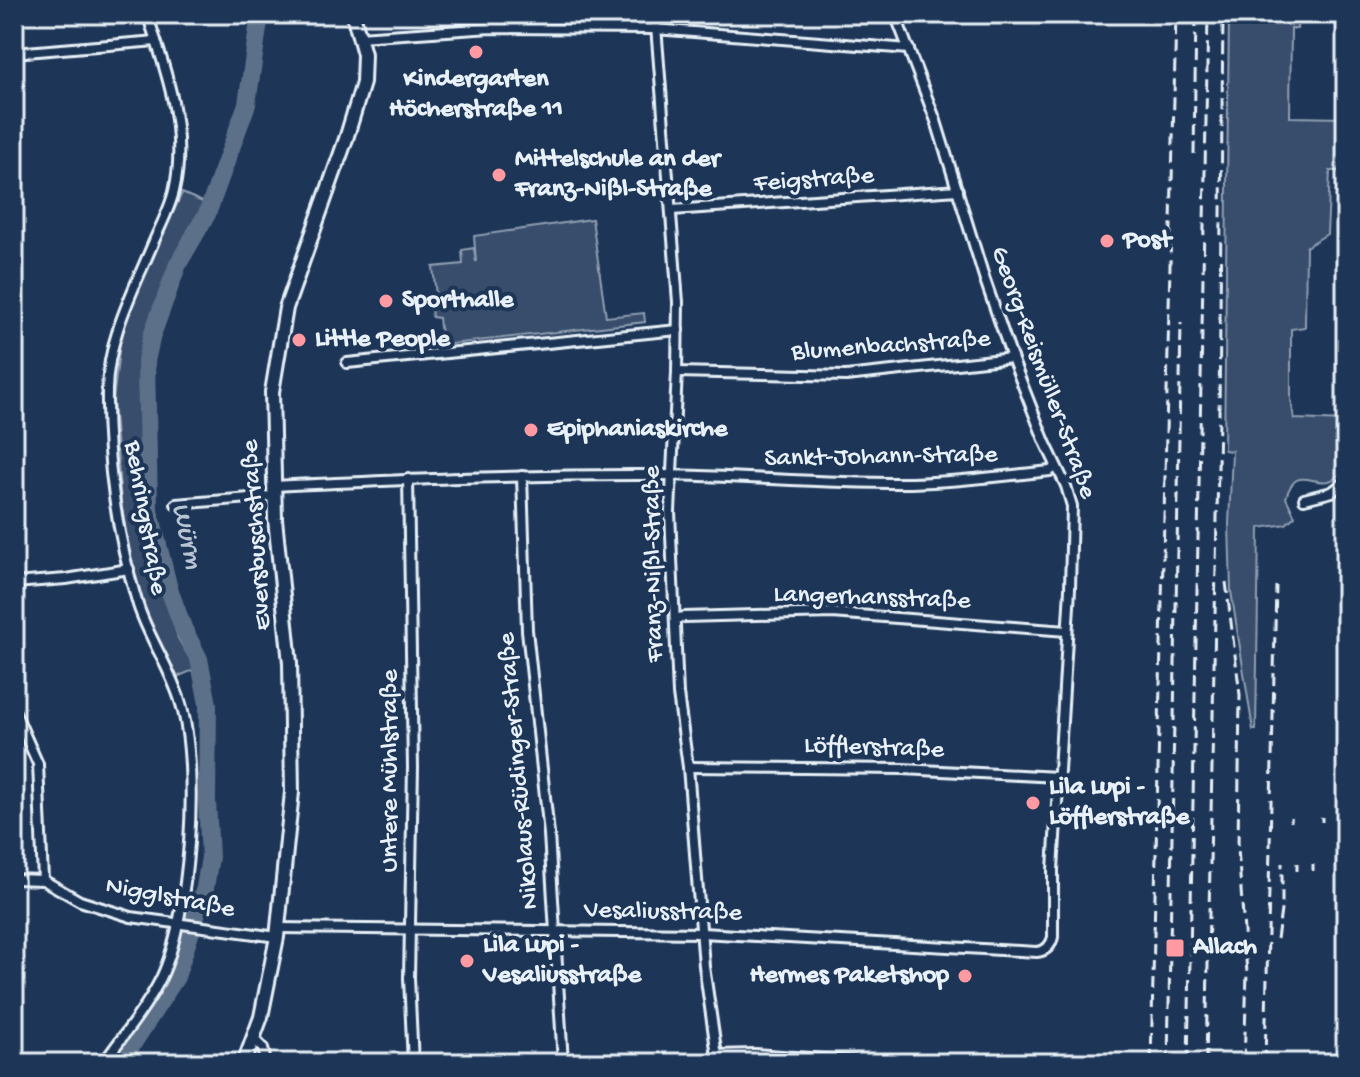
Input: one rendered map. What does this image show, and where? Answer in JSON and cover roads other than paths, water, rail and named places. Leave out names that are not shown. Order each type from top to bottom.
[{"type":"main road","name":"Eversbuschstraße","points":[[244,1063],[254,1039],[277,933],[289,832],[292,750],[290,663],[274,491],[272,392],[286,308],[363,83],[364,54],[353,14]]},
{"type":"street","name":"Behringstraße","points":[[103,1063],[161,978],[180,925],[189,820],[188,743],[181,703],[171,674],[139,608],[111,471],[107,387],[111,354],[123,316],[174,191],[178,132],[174,106],[147,14]]},
{"type":"street","points":[[491,14],[491,28]]},
{"type":"street","name":"Franz-Nißl-Straße","points":[[655,14],[672,210],[678,330],[670,475],[678,694],[717,1059]]},
{"type":"street","name":"Georg-Reismüller-Straße","points":[[895,14],[958,190],[1012,358],[1072,506],[1053,870],[1054,932],[1047,948]]},
{"type":"street","points":[[359,37],[491,28],[655,29],[909,49]]},
{"type":"street","points":[[14,53],[156,41]]},
{"type":"street","name":"Feigstraße","points":[[672,210],[958,190]]},
{"type":"street","points":[[347,363],[678,330]]},
{"type":"street","name":"Blumenbachstraße","points":[[677,372],[846,376],[1012,358]]},
{"type":"street","name":"Sankt-Johann-Straße","points":[[176,504],[274,491],[408,479],[670,475],[913,483],[1035,473],[1056,467]]},
{"type":"street","name":"Nikolaus-Rüdinger-Straße","points":[[522,476],[527,630],[549,834],[563,1063]]},
{"type":"street","name":"Untere Mühlstraße","points":[[408,479],[413,767],[409,978],[413,1063]]},
{"type":"street","points":[[1304,499],[1332,492],[1346,481]]},
{"type":"street","points":[[14,583],[129,569]]},
{"type":"street","name":"Langerhansstraße","points":[[675,619],[832,613],[1067,631]]},
{"type":"street","points":[[14,710],[17,722],[35,751],[39,769],[43,880]]},
{"type":"street","name":"Löfflerstraße","points":[[688,767],[903,769],[1058,777]]},
{"type":"street","name":"Nigglstraße","points":[[14,879],[43,880],[80,901],[113,912],[211,929],[277,933]]},
{"type":"street","name":"Vesaliusstraße","points":[[277,933],[411,930],[702,933],[1032,951],[1047,948]]},
{"type":"street","points":[[254,1039],[263,1048],[266,1063]]},
{"type":"street","points":[[717,1059],[755,1054],[877,1063]]},
{"type":"waterway","name":"Würm","points":[[120,1063],[176,977],[205,888],[210,857],[208,704],[199,659],[169,589],[149,509],[146,361],[152,335],[178,264],[207,214],[247,104],[260,14]]},
{"type":"railway","points":[[1151,1063],[1176,14]]},
{"type":"railway","points":[[1194,154],[1196,14]]},
{"type":"railway","points":[[1188,1063],[1208,14]]},
{"type":"railway","points":[[1206,1063],[1219,418],[1223,14]]},
{"type":"railway","points":[[1168,1063],[1181,323]]},
{"type":"railway","points":[[1226,582],[1240,695],[1238,848],[1247,973],[1244,1063]]},
{"type":"railway","points":[[1265,1063],[1276,586]]},
{"type":"railway","points":[[1291,817],[1291,822]]},
{"type":"railway","points":[[1322,817],[1322,822]]},
{"type":"railway","points":[[1277,939],[1282,903],[1282,863]]},
{"type":"railway","points":[[1297,863],[1297,871]]},
{"type":"railway","points":[[1313,864],[1313,871]]},
{"type":"railway","points":[[1341,864],[1341,872]]},
{"type":"place","name":"Kindergarten Höcherstraße 11","points":[[476,52]]},
{"type":"place","name":"Mittelschule an der Franz-Nißl-Straße","points":[[499,175]]},
{"type":"place","name":"Post","points":[[1107,241]]},
{"type":"place","name":"Sporthalle","points":[[386,301]]},
{"type":"place","name":"Little People","points":[[299,340]]},
{"type":"place","name":"Epiphaniaskirche","points":[[531,430]]},
{"type":"place","name":"Lila Lupi - Löfflerstraße","points":[[1033,803]]},
{"type":"place","name":"Allach","points":[[1175,948]]},
{"type":"place","name":"Lila Lupi - Vesaliusstraße","points":[[467,961]]},
{"type":"place","name":"Hermes Paketshop","points":[[965,976]]}]
